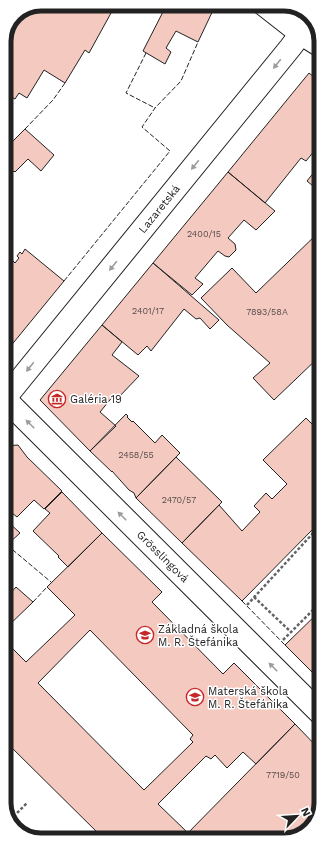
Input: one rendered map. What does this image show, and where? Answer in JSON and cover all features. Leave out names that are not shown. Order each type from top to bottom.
[{"type":"street","points":[[277,11],[306,26],[314,38]]},
{"type":"street","name":"Lazaretská","points":[[11,392],[306,26]]},
{"type":"street","name":"Grösslingová","points":[[11,405],[314,707]]},
{"type":"path","points":[[243,609],[314,532]]},
{"type":"path","points":[[254,597],[291,632]]},
{"type":"path","points":[[282,641],[314,608]]},
{"type":"path","points":[[14,816],[27,803]]},
{"type":"building","points":[[41,11],[112,11],[89,53],[85,50],[65,83],[44,70],[27,98],[19,93],[15,99],[11,97],[11,39],[16,24],[24,16]]},
{"type":"building","points":[[163,11],[213,11],[198,42],[176,31],[166,48],[171,52],[165,64],[143,51]]},
{"type":"building","points":[[309,73],[314,77],[314,151],[306,161],[301,158],[265,203],[228,172]]},
{"type":"building","points":[[25,129],[54,155],[41,171],[28,159],[11,174],[11,143]]},
{"type":"building","points":[[228,172],[275,211],[256,230],[244,220],[228,238],[235,244],[236,250],[229,257],[218,251],[195,278],[203,284],[192,295],[153,263]]},
{"type":"building","points":[[314,172],[314,187],[307,181]]},
{"type":"building","points":[[314,237],[314,362],[274,400],[253,378],[270,363],[227,325],[201,298],[232,268],[256,293]]},
{"type":"building","points":[[25,249],[64,281],[11,346],[11,263],[13,261],[15,263],[19,258],[17,256],[20,252],[22,254]]},
{"type":"building","points":[[153,263],[219,320],[210,329],[200,318],[196,319],[184,309],[151,351],[147,346],[138,355],[102,325]]},
{"type":"building","points":[[102,325],[122,342],[112,355],[139,376],[118,398],[114,395],[100,412],[116,426],[90,451],[40,400]]},
{"type":"building","points":[[126,414],[132,422],[133,421],[155,443],[162,435],[180,453],[136,498],[134,493],[129,490],[112,471],[90,451]]},
{"type":"building","points":[[306,418],[314,426],[314,528],[242,601],[182,543],[219,505],[242,531],[260,512],[254,506],[266,493],[272,499],[287,484],[263,460]]},
{"type":"building","points":[[18,445],[27,457],[62,491],[44,509],[34,500],[17,517],[11,512],[11,446]]},
{"type":"building","points":[[176,457],[222,502],[182,543],[136,498]]},
{"type":"building","points":[[62,492],[102,533],[68,567],[58,557],[59,556],[33,531],[50,513],[45,509]]},
{"type":"building","points":[[11,525],[20,533],[11,541]]},
{"type":"building","points":[[102,533],[162,592],[152,602],[223,674],[234,663],[295,724],[256,764],[243,752],[227,768],[215,755],[211,759],[206,756],[158,804],[188,833],[98,833],[11,747],[11,647],[26,662],[75,615],[47,587]],"holes":[[[90,630],[193,735],[190,739],[193,742],[144,790],[38,683]]]},
{"type":"building","points":[[16,587],[33,602],[11,623],[11,593]]},
{"type":"building","points":[[314,617],[314,674],[285,645]]},
{"type":"building","points":[[295,724],[314,744],[314,807],[309,820],[302,827],[288,833],[188,833]]},
{"type":"fence","points":[[64,281],[170,151],[142,127],[155,108],[181,81],[198,42]]},
{"type":"fence","points":[[146,53],[126,93],[155,108]]},
{"type":"fence","points":[[25,129],[53,100],[65,83]]},
{"type":"fence","points":[[11,548],[51,582]]},
{"type":"fence","points":[[33,602],[47,587]]},
{"type":"fence","points":[[242,601],[285,645]]},
{"type":"place","name":"Galéria 19","points":[[57,399]]},
{"type":"place","name":"Základná škola M. R. Štefánika","points":[[145,635]]},
{"type":"place","name":"Materská škola M. R. Štefánika","points":[[195,697]]}]
